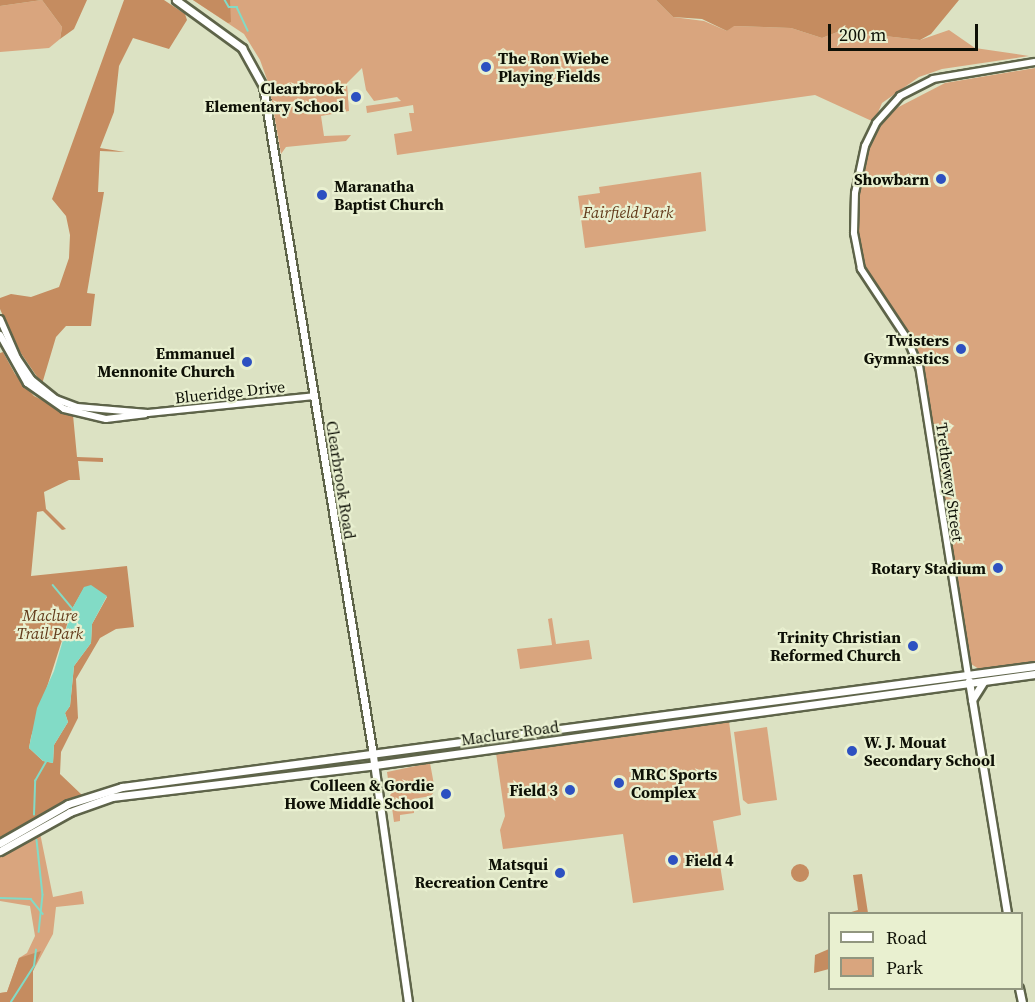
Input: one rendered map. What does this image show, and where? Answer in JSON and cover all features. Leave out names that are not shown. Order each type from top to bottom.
[{"type":"main road","name":"Clearbrook Road","points":[[177,0],[242,48],[263,86],[375,765],[408,1002]]},
{"type":"main road","name":"Maclure Road","points":[[0,851],[70,812],[112,797],[375,765],[968,679],[1035,666]]},
{"type":"main road","name":"Maclure Road","points":[[0,843],[68,804],[102,792],[968,679],[984,681],[1035,674]]},
{"type":"main road","name":"Trethewey Street","points":[[968,679],[1007,912]]},
{"type":"main road","points":[[972,700],[984,681]]},
{"type":"street","name":"Trethewey Street","points":[[968,679],[919,367],[906,337],[865,279],[856,251],[853,214],[859,168],[865,146],[885,111],[908,91],[933,79],[1035,62]]},
{"type":"street","name":"Blueridge Drive","points":[[0,319],[23,368],[56,399],[99,412],[148,413]]},
{"type":"street","name":"Blueridge Drive","points":[[0,335],[27,383],[64,410],[106,418],[314,396]]},
{"type":"green space","points":[[0,0],[42,0],[0,6]]},
{"type":"green space","points":[[42,0],[62,27],[60,39],[49,48],[0,52],[0,6]]},
{"type":"green space","points":[[42,0],[87,0],[74,29],[60,39],[62,27]]},
{"type":"green space","points":[[124,0],[164,0],[185,14],[187,20],[169,49],[133,38],[119,66],[114,112],[100,148],[125,152],[100,151],[98,192],[104,192],[87,293],[95,294],[91,326],[66,326],[56,337],[42,384],[16,346],[0,309],[0,298],[11,294],[31,297],[59,287],[69,258],[70,235],[66,216],[52,199]]},
{"type":"green space","points":[[193,0],[656,0],[673,17],[704,21],[727,31],[733,26],[791,28],[822,38],[840,31],[920,40],[949,30],[975,48],[1029,56],[942,69],[919,77],[882,103],[874,122],[815,95],[397,155],[394,134],[412,131],[409,113],[414,113],[413,105],[367,113],[366,106],[401,101],[397,97],[374,101],[366,90],[362,68],[347,83],[349,111],[321,116],[324,136],[351,135],[346,141],[286,147],[281,154],[269,85],[260,60],[244,34]]},
{"type":"green space","points":[[193,0],[230,0],[231,22],[228,23]]},
{"type":"green space","points":[[656,0],[959,0],[931,34],[920,40],[840,31],[822,38],[791,28],[734,26],[727,31],[702,19],[673,17]]},
{"type":"green space","points":[[1035,68],[1035,661],[979,669],[971,664],[924,373],[912,342],[864,268],[856,221],[858,193],[867,147],[887,113],[945,83]]},
{"type":"green space","name":"Fairfield Park","points":[[701,172],[706,231],[585,248],[578,196],[600,193],[599,187]]},
{"type":"green space","name":"Maclure Trail Park","points":[[3,352],[15,374],[34,396],[73,415],[77,457],[103,458],[103,462],[78,461],[80,480],[69,480],[44,492],[46,509],[66,529],[62,530],[43,511],[37,512],[31,576],[127,566],[134,627],[116,629],[100,638],[76,679],[78,718],[61,752],[60,774],[82,795],[0,838],[0,353]],"holes":[[[84,588],[107,597],[92,624],[91,643],[74,666],[70,706],[65,713],[68,722],[54,745],[53,763],[43,761],[29,748],[31,737],[72,609]]]},
{"type":"green space","points":[[552,618],[556,644],[589,640],[592,659],[520,669],[517,649],[552,645],[548,619]]},
{"type":"green space","name":"MRC Sports Complex","points":[[729,721],[741,815],[713,821],[724,890],[633,903],[623,834],[503,849],[500,830],[505,816],[496,753]]},
{"type":"green space","points":[[767,727],[777,800],[748,804],[743,800],[734,732]]},
{"type":"green space","points":[[430,763],[435,790],[431,796],[413,799],[414,813],[400,815],[400,821],[394,822],[387,772]]},
{"type":"green space","points":[[40,833],[53,897],[82,891],[84,904],[56,907],[53,934],[33,971],[33,1002],[0,1002],[0,993],[7,992],[19,958],[27,953],[35,936],[30,906],[0,901],[0,856]]},
{"type":"green space","points":[[796,864],[804,864],[809,869],[807,880],[796,882],[791,877],[791,869]]},
{"type":"green space","points":[[862,874],[868,912],[851,912],[858,910],[853,875]]},
{"type":"green space","points":[[828,949],[828,969],[814,973],[815,955]]},
{"type":"green space","points":[[41,951],[33,971],[33,1002],[0,1002],[0,993],[7,992],[19,958]]},
{"type":"water","points":[[91,585],[107,596],[92,624],[91,643],[74,666],[70,706],[65,713],[68,722],[54,745],[53,763],[43,761],[29,748],[37,708],[54,671],[72,609],[84,587]]},
{"type":"waterway","points":[[225,0],[229,7],[237,7],[248,31]]},
{"type":"waterway","points":[[53,585],[73,609]]},
{"type":"waterway","points":[[34,815],[35,781],[47,760]]},
{"type":"waterway","points":[[37,840],[43,895],[39,932]]},
{"type":"waterway","points":[[0,898],[31,899],[43,914]]},
{"type":"waterway","points":[[11,1002],[34,966],[36,950]]},
{"type":"place","name":"The Ron Wiebe Playing Fields","points":[[486,67]]},
{"type":"place","name":"Clearbrook Elementary School","points":[[356,97]]},
{"type":"place","name":"Showbarn","points":[[941,179]]},
{"type":"place","name":"Maranatha Baptist Church","points":[[322,195]]},
{"type":"place","name":"Twisters Gymnastics","points":[[961,349]]},
{"type":"place","name":"Emmanuel Mennonite Church","points":[[247,362]]},
{"type":"place","name":"Rotary Stadium","points":[[998,568]]},
{"type":"place","name":"Trinity Christian Reformed Church","points":[[913,646]]},
{"type":"place","name":"W. J. Mouat Secondary School","points":[[852,751]]},
{"type":"place","name":"MRC Sports Complex","points":[[619,783]]},
{"type":"place","name":"Field 3","points":[[570,790]]},
{"type":"place","name":"Colleen & Gordie Howe Middle School","points":[[446,794]]},
{"type":"place","name":"Field 4","points":[[673,860]]},
{"type":"place","name":"Matsqui Recreation Centre","points":[[560,873]]}]
